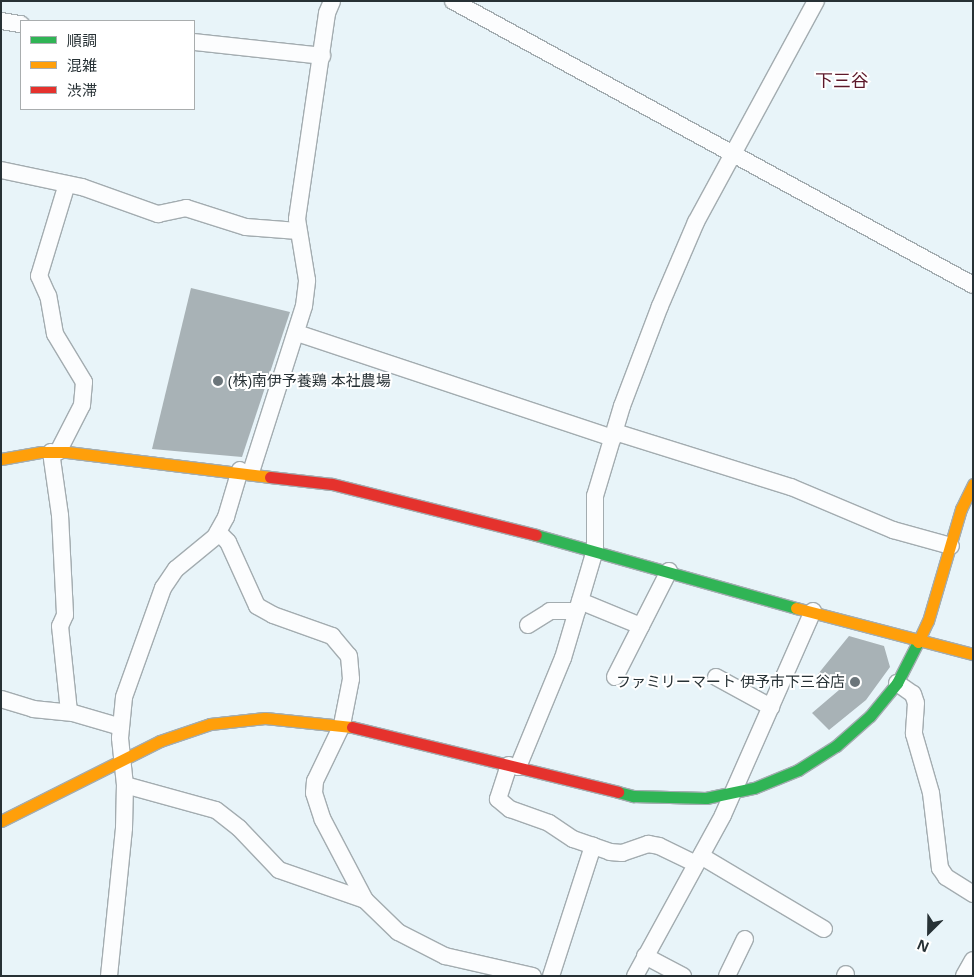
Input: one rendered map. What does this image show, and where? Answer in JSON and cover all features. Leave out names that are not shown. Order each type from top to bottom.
[{"type":"street","points":[[109,976],[124,828],[125,785],[121,727],[129,678],[163,588],[176,569],[218,532],[245,471],[298,333],[307,280],[298,231],[322,56],[332,1]]},
{"type":"street","points":[[453,1],[973,285]]},
{"type":"street","points":[[816,1],[696,222],[660,306],[614,435],[595,496],[595,550],[563,658],[498,799],[500,804],[549,823],[562,834],[593,846],[622,853],[648,844],[698,860],[824,929]]},
{"type":"street","points":[[1,21],[20,24]]},
{"type":"street","points":[[195,42],[322,56]]},
{"type":"street","points":[[1,170],[106,194],[158,214],[186,208],[246,227],[298,231]]},
{"type":"street","points":[[67,184],[39,276],[48,296],[56,334],[84,382],[82,405],[55,452],[65,615],[60,626],[69,712]]},
{"type":"street","points":[[298,333],[614,435],[792,487],[892,530],[951,546]]},
{"type":"street","points":[[1,459],[55,452],[245,471],[332,484],[595,550],[920,642],[973,654]]},
{"type":"street","points":[[1,821],[122,757],[187,730],[236,720],[286,718],[342,725],[634,796],[680,799],[733,793],[778,780],[836,746],[870,716],[897,683],[920,642],[973,484]]},
{"type":"street","points":[[218,532],[228,542],[257,606],[273,615],[332,636],[344,648],[351,666],[351,679],[342,725],[315,781],[314,793],[323,820],[365,900],[398,932],[458,969],[533,976]]},
{"type":"street","points":[[615,677],[669,571]]},
{"type":"street","points":[[528,625],[550,612],[578,606],[641,626]]},
{"type":"street","points":[[635,976],[733,793],[812,612]]},
{"type":"street","points":[[716,677],[771,707]]},
{"type":"street","points":[[897,683],[913,694],[916,703],[914,734],[931,793],[940,868],[946,877],[973,894]]},
{"type":"street","points":[[1,699],[33,709],[69,712],[121,727]]},
{"type":"street","points":[[125,785],[216,810],[239,828],[279,870],[365,900]]},
{"type":"street","points":[[551,976],[593,846]]},
{"type":"street","points":[[727,976],[745,939]]},
{"type":"street","points":[[645,956],[683,976]]},
{"type":"street","points":[[964,976],[973,960]]},
{"type":"building","name":"(株)南伊予養鶏 本社農場","points":[[191,288],[290,312],[242,457],[152,449]]},
{"type":"building","name":"ファミリーマート 伊予市下三谷店","points":[[849,636],[884,646],[890,667],[866,700],[829,730],[812,713],[839,690],[818,674]]},
{"type":"traffic: fast","points":[[536,535],[796,608]]},
{"type":"traffic: fast","points":[[618,792],[633,796],[706,798],[754,788],[798,770],[836,746],[870,716],[897,683],[918,642]]},
{"type":"traffic: slow","points":[[1,459],[41,452],[67,452],[270,477]]},
{"type":"traffic: slow","points":[[918,642],[928,621],[961,509],[973,484]]},
{"type":"traffic: slow","points":[[796,608],[973,654]]},
{"type":"traffic: slow","points":[[1,821],[160,741],[210,724],[265,718],[352,727]]},
{"type":"traffic: jam","points":[[270,477],[332,484],[536,535]]},
{"type":"traffic: jam","points":[[352,727],[618,792]]},
{"type":"place","name":"(株)南伊予養鶏 本社農場","points":[[218,381]]},
{"type":"place","name":"ファミリーマート 伊予市下三谷店","points":[[855,682]]},
{"type":"district","name":"下三谷","points":[[842,80]]}]
